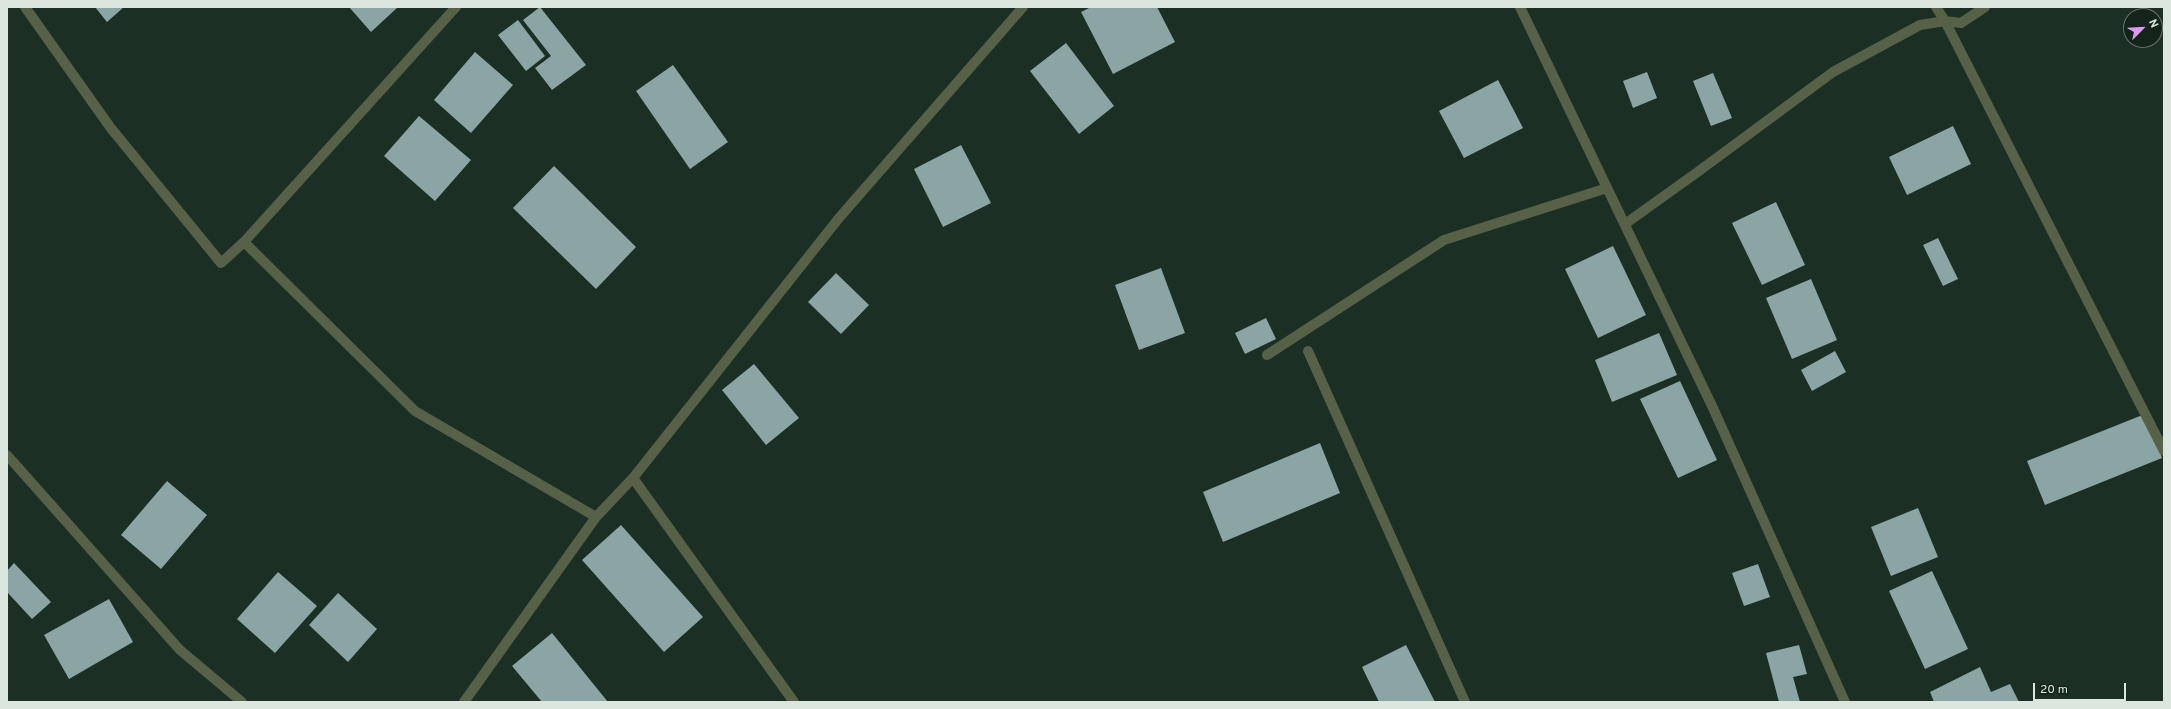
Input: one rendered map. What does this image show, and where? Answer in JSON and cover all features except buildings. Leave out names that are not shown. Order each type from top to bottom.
[{"type":"street","points":[[24,7],[110,127],[222,263],[244,242],[456,7]]},
{"type":"street","points":[[464,702],[596,517],[632,478],[839,218],[1023,7]]},
{"type":"street","points":[[1520,7],[1713,408],[1845,702]]},
{"type":"street","points":[[1936,7],[1945,21],[2164,451]]},
{"type":"street","points":[[1625,224],[1833,72],[1920,24],[1945,21],[1961,23],[1985,7]]},
{"type":"street","points":[[1267,355],[1444,240],[1607,188]]},
{"type":"street","points":[[244,242],[415,411],[596,517]]},
{"type":"street","points":[[1308,351],[1465,702]]},
{"type":"street","points":[[7,455],[180,650],[242,702]]},
{"type":"street","points":[[632,478],[794,702]]}]
